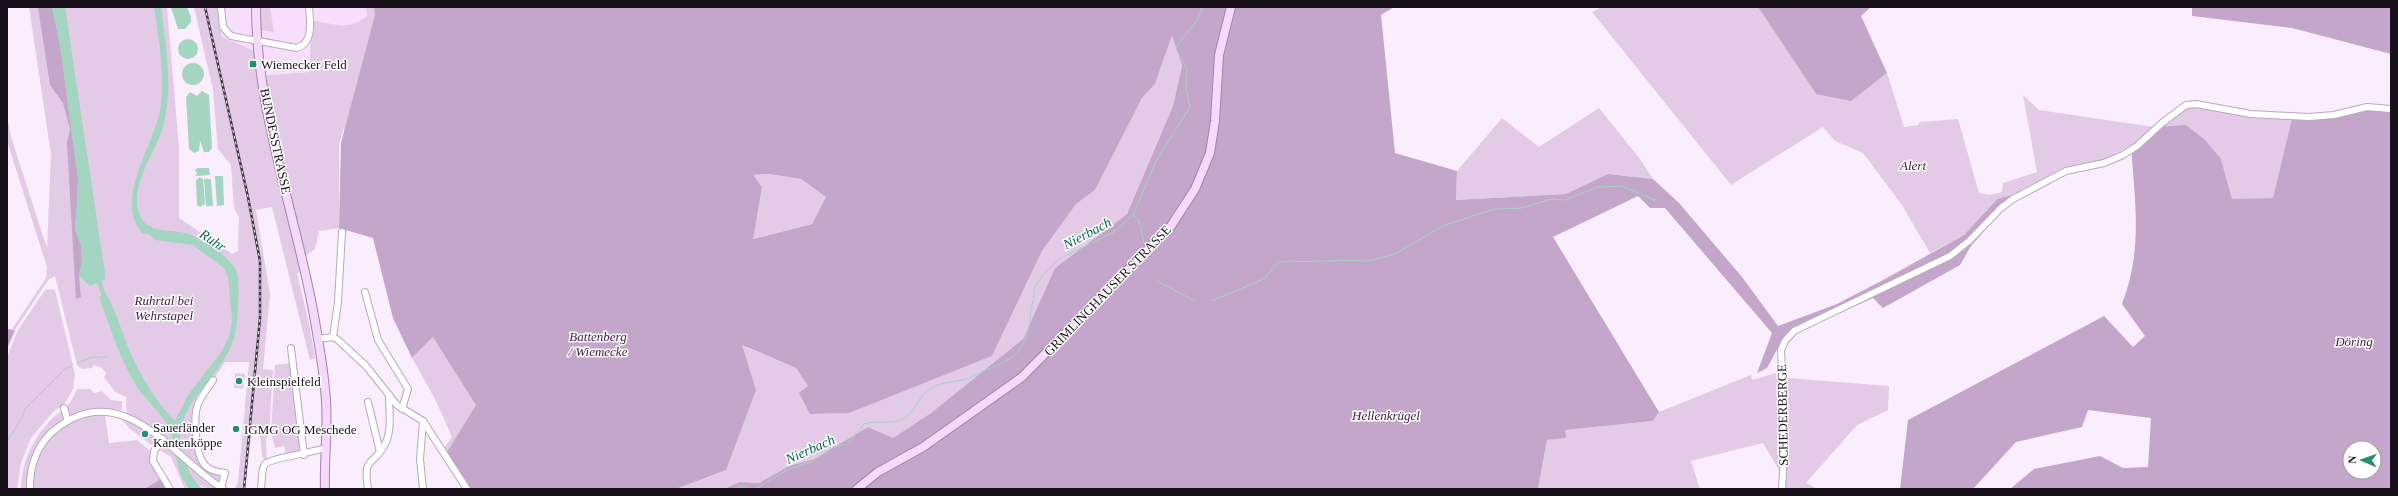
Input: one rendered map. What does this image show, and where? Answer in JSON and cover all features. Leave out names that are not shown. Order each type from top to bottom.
[{"type":"main road","name":"BUNDESSTRASSE","points":[[256,7],[257,42],[275,142],[305,273],[318,339],[326,403],[325,489]]},
{"type":"main road","name":"GRIMLINGHAUSER STRASSE","points":[[856,489],[878,472],[923,447],[1022,377],[1171,226],[1195,189],[1210,153],[1215,121],[1218,55],[1231,7]]},
{"type":"street","points":[[221,7],[222,22],[228,34],[236,38],[293,48],[305,45],[309,36],[309,7]]},
{"type":"street","name":"SCHEDERBERGE","points":[[1782,489],[1785,439],[1781,353],[1785,341],[1794,331],[1954,254],[2001,208],[2020,195],[2066,171],[2104,163],[2130,151],[2186,105],[2196,104],[2251,114],[2309,117],[2340,114],[2367,107],[2391,109]]},
{"type":"street","points":[[333,337],[338,302],[342,232]]},
{"type":"street","points":[[365,292],[378,340],[408,389],[402,409]]},
{"type":"street","points":[[318,339],[333,337],[366,366],[402,409],[423,421],[467,489]]},
{"type":"street","points":[[291,348],[304,455]]},
{"type":"street","points":[[30,489],[32,467],[38,451],[48,436],[68,421],[92,413],[117,414],[142,424],[166,441],[222,488],[225,473],[212,470],[205,466],[198,448],[196,436],[198,407],[214,380]]},
{"type":"street","points":[[368,489],[366,466],[380,452],[388,434],[389,395]]},
{"type":"street","points":[[368,402],[380,452]]},
{"type":"street","points":[[64,408],[68,421]]},
{"type":"street","points":[[423,421],[420,459],[423,489]]},
{"type":"street","points":[[166,441],[154,451],[153,461],[170,489]]},
{"type":"street","points":[[261,489],[265,464],[272,460],[304,455],[325,448]]},
{"type":"shaded area","points":[[52,7],[65,7],[105,273],[105,279],[90,286],[79,276],[82,262],[81,246],[75,230],[78,178],[60,45]]},
{"type":"shaded area","points":[[154,7],[161,7],[168,68],[168,100],[162,130],[144,172],[137,194],[137,205],[140,216],[149,226],[162,230],[189,234],[202,240],[217,250],[230,262],[235,268],[238,279],[239,291],[237,322],[229,351],[194,399],[180,430],[183,451],[191,476],[203,489],[189,489],[184,482],[169,428],[137,387],[125,366],[99,297],[106,294],[140,372],[156,398],[175,421],[188,395],[222,351],[230,334],[232,318],[228,277],[224,268],[193,245],[155,240],[148,234],[142,233],[134,219],[132,204],[134,187],[158,119],[161,104],[161,67]]},
{"type":"shaded area","points":[[171,7],[187,7],[191,17],[191,22],[185,29],[178,29]]},
{"type":"shaded area","name":"Wiemecker Feld","points":[[219,7],[253,7],[274,32],[270,7],[366,7],[367,16],[357,24],[335,26],[312,21],[309,72],[258,76],[234,43],[222,37],[219,21]]},
{"type":"shaded area","points":[[188,39],[195,42],[198,49],[195,56],[188,59],[181,56],[178,49],[181,42]]},
{"type":"shaded area","points":[[193,63],[201,66],[204,74],[201,82],[193,85],[185,82],[182,74],[185,66]]},
{"type":"shaded area","points":[[202,91],[209,95],[212,148],[209,152],[204,152],[200,141],[199,151],[194,153],[189,149],[186,97],[190,92],[197,96]]},
{"type":"shaded area","points":[[198,168],[209,168],[210,175],[195,176],[197,174],[195,170]]},
{"type":"shaded area","points":[[215,176],[223,176],[224,205],[217,206]]},
{"type":"shaded area","points":[[200,177],[203,179],[205,204],[200,207],[197,205],[196,180]]},
{"type":"shaded area","points":[[204,179],[211,179],[213,206],[206,206]]},
{"type":"green space","points":[[29,7],[167,7],[179,148],[179,218],[232,254],[238,251],[239,218],[234,208],[231,165],[218,149],[213,90],[194,7],[219,7],[219,21],[222,37],[254,51],[258,76],[309,72],[312,21],[340,25],[352,24],[367,16],[366,7],[374,7],[374,10],[379,7],[748,348],[796,368],[808,386],[810,414],[848,413],[992,356],[1042,251],[1076,204],[1095,190],[1142,98],[1155,84],[1172,34],[1182,66],[1173,106],[1127,214],[1055,268],[1023,339],[931,413],[893,438],[868,427],[814,459],[789,466],[759,483],[740,482],[724,489],[676,489],[726,470],[637,489],[470,489],[444,448],[452,437],[435,399],[412,358],[432,338],[400,221],[343,232],[344,127],[339,144],[339,228],[319,231],[315,249],[306,256],[309,270],[297,273],[315,358],[310,360],[272,207],[256,210],[270,294],[263,369],[273,370],[269,433],[266,439],[267,460],[262,457],[260,430],[252,430],[245,489],[235,489],[238,482],[249,362],[225,362],[194,410],[201,459],[221,475],[221,480],[217,481],[221,489],[205,488],[195,482],[189,473],[184,457],[184,483],[189,489],[185,489],[171,457],[158,449],[163,439],[127,417],[126,397],[115,392],[104,377],[106,373],[102,368],[94,365],[92,368],[82,369],[77,365],[55,276],[49,279],[15,330],[12,329],[46,278],[47,267],[7,141],[7,116],[12,140],[47,248],[51,155]]},
{"type":"green space","points":[[38,7],[52,7],[60,45],[78,178],[77,215],[75,224],[81,246],[82,262],[79,276],[81,297],[76,299],[67,143],[70,129],[63,103],[50,85]]},
{"type":"green space","points":[[253,7],[270,7],[274,32],[254,30]]},
{"type":"green space","points":[[374,7],[1394,7],[1381,15],[1395,153],[1457,171],[1456,200],[1566,194],[1608,174],[1653,179],[1679,203],[1742,277],[1778,326],[1837,304],[1885,279],[1964,235],[1997,199],[2016,194],[1971,246],[1960,265],[1883,308],[1873,298],[1797,332],[1786,346],[1780,344],[1767,368],[1757,373],[1772,333],[1665,208],[1650,208],[1638,196],[1553,237],[1659,412],[1653,421],[1565,430],[1566,438],[1547,440],[1538,489],[724,489],[740,482],[759,483],[789,466],[814,459],[868,427],[893,438],[931,413],[1023,339],[1055,268],[1127,214],[1173,106],[1182,66],[1172,35],[1155,84],[1142,98],[1095,190],[1076,204],[1042,251],[992,356],[849,413],[810,414],[799,393],[808,386],[796,368],[742,345],[756,390],[726,470],[676,489],[466,489],[444,457],[476,405],[433,337],[412,358],[393,318],[373,238],[339,228],[341,143],[375,15]],"holes":[[[769,174],[801,179],[826,197],[812,224],[753,239],[762,187],[753,175]]]},
{"type":"green space","name":"Alert","points":[[1602,7],[1758,7],[1816,94],[1879,79],[1887,73],[1904,127],[1918,125],[1920,122],[1958,119],[1979,193],[1990,195],[2002,192],[2003,183],[2037,172],[2023,95],[2039,110],[2154,127],[2184,104],[2293,114],[2273,198],[2232,199],[2221,159],[2145,136],[2131,146],[2102,160],[2061,171],[2016,194],[1997,199],[1964,235],[1930,253],[1902,205],[1863,153],[1835,141],[1823,127],[1731,185],[1592,12]]},
{"type":"green space","points":[[1758,7],[1871,7],[1861,16],[1887,73],[1851,101],[1816,94]]},
{"type":"green space","points":[[2192,7],[2391,7],[2391,54],[2292,28],[2192,16]]},
{"type":"green space","name":"Döring","points":[[2369,105],[2391,107],[2391,489],[2010,489],[2034,469],[2100,456],[2123,468],[2148,467],[2151,418],[2088,410],[2082,427],[2016,442],[1973,489],[1900,489],[1908,420],[2104,316],[2133,347],[2145,336],[2122,304],[2129,284],[2135,245],[2136,226],[2131,146],[2154,127],[2186,125],[2205,140],[2221,159],[2232,199],[2273,198],[2293,114],[2334,113]]},
{"type":"green space","points":[[1599,108],[1640,159],[1653,179],[1608,174],[1567,194],[1456,200],[1457,171],[1502,118],[1539,147]]},
{"type":"green space","points":[[769,174],[801,179],[826,197],[812,224],[752,239],[762,187],[752,175]]},
{"type":"green space","points":[[45,290],[55,290],[75,374],[73,389],[64,405],[54,411],[31,438],[21,463],[17,489],[7,489],[7,357],[18,330]]},
{"type":"green space","points":[[7,329],[15,330],[7,349]]},
{"type":"green space","points":[[1781,343],[1788,378],[1889,386],[1888,410],[1857,425],[1806,483],[1817,489],[1783,489],[1783,477],[1763,443],[1691,461],[1700,489],[1538,489],[1547,440],[1565,438],[1565,430],[1653,421],[1659,412],[1751,375],[1752,380],[1780,372],[1778,351]]},
{"type":"green space","points":[[292,363],[301,452],[286,454],[284,446],[275,448],[271,432],[275,365]]},
{"type":"green space","name":"Kleinspielfeld","points":[[235,373],[245,374],[243,389],[234,388]]},
{"type":"green space","points":[[77,389],[90,389],[94,393],[102,391],[111,400],[122,401],[122,410],[100,409],[105,415],[109,443],[137,440],[150,451],[150,464],[161,479],[144,489],[21,489],[21,480],[25,463],[36,438],[47,424],[67,406]]},
{"type":"green space","points":[[120,418],[132,421],[158,441],[155,445],[151,445],[130,429]]},
{"type":"green space","points":[[161,479],[167,489],[144,489]]},
{"type":"waterway","name":"Nierbach","points":[[755,489],[787,470],[811,462],[834,447],[848,444],[864,424],[874,422],[895,422],[905,418],[913,410],[924,394],[933,387],[971,377],[1006,361],[1020,350],[1027,334],[1034,297],[1034,288],[1042,276],[1059,259],[1114,232],[1133,215],[1157,159],[1190,107],[1186,89],[1187,69],[1176,49],[1197,21],[1202,7]]},
{"type":"waterway","points":[[1211,301],[1264,279],[1279,262],[1372,260],[1395,254],[1443,226],[1496,209],[1522,208],[1551,199],[1565,200],[1597,187],[1622,186],[1655,200]]},
{"type":"waterway","points":[[1133,215],[1139,221],[1144,243]]},
{"type":"waterway","points":[[98,278],[105,299]]},
{"type":"waterway","points":[[1157,281],[1195,301]]},
{"type":"waterway","points":[[77,363],[93,357],[107,357]]},
{"type":"waterway","points":[[7,441],[23,416],[25,409],[65,369],[72,366]]},
{"type":"waterway","name":"Nierbach","points":[[730,489],[746,486],[749,489]]},
{"type":"railway","points":[[205,7],[248,197],[260,261],[260,318],[244,489]]},
{"type":"place","name":"Wiemecker Feld","points":[[253,64]]},
{"type":"place","name":"Kleinspielfeld","points":[[239,381]]},
{"type":"place","name":"IGMG OG Meschede","points":[[236,429]]},
{"type":"place","name":"Sauerländer Kantenköppe","points":[[145,434]]},
{"type":"water label","name":"Ruhr","points":[[213,240]]},
{"type":"park label","name":"Ruhrtal bei Wehrstapel","points":[[164,308]]},
{"type":"park label","name":"Battenberg / Wiemecke","points":[[598,344]]},
{"type":"park label","name":"Hellenkrügel","points":[[1386,415]]}]
